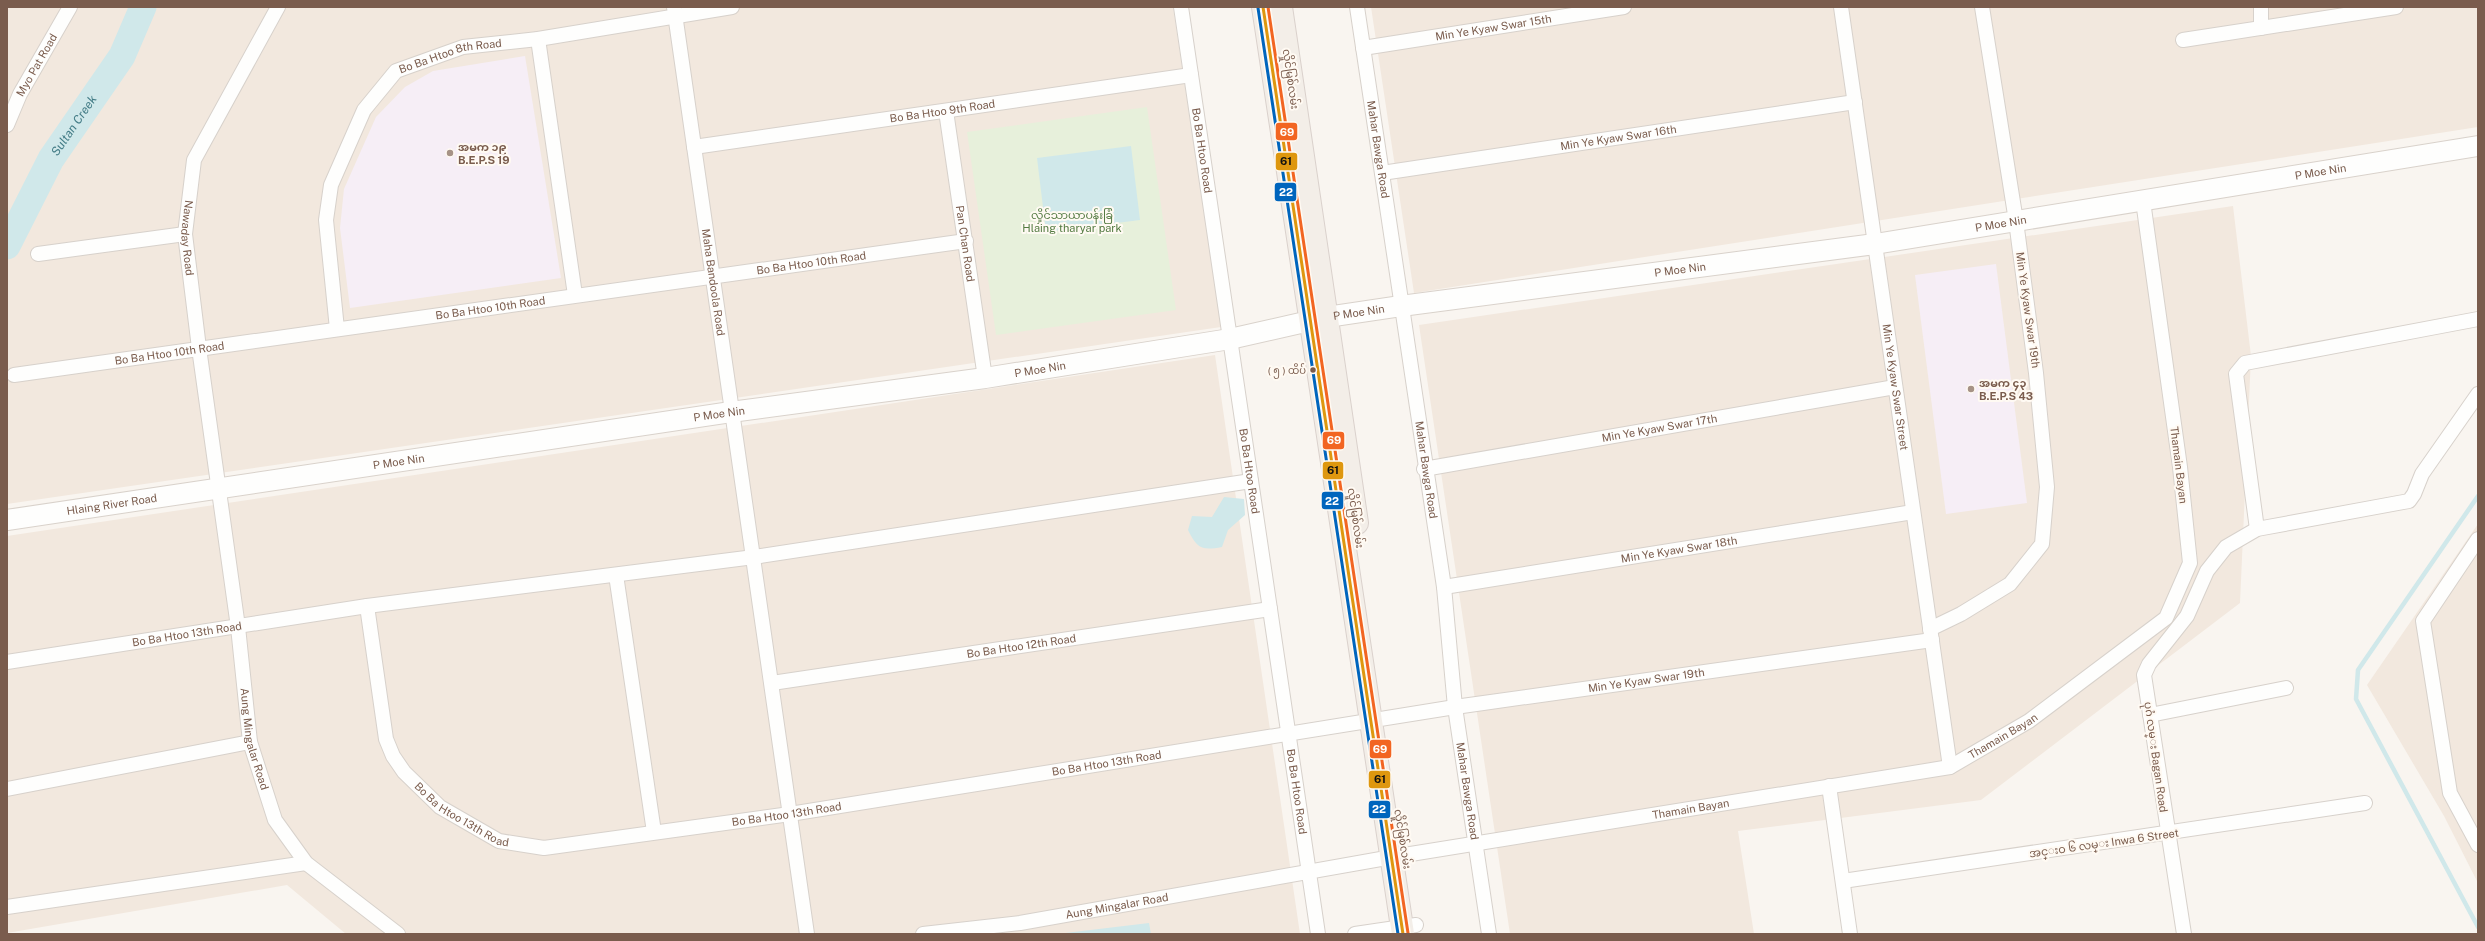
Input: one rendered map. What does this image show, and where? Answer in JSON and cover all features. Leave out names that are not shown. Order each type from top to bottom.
[{"type":"main road","name":"လှိုင်မြစ်လမ်း","points":[[1263,7],[1318,319]]},
{"type":"main road","name":"လှိုင်မြစ်လမ်း","points":[[1281,7],[1318,319],[1373,720],[1399,856],[1410,930]]},
{"type":"street","name":"Myo Pat Road","points":[[7,125],[20,94],[70,7]]},
{"type":"street","name":"Nawaday Road","points":[[218,489],[185,234],[194,160],[278,7]]},
{"type":"street","name":"Bo Ba Htoo 8th Road","points":[[337,329],[326,220],[331,184],[364,110],[396,71],[464,47],[538,39],[674,11],[732,7]]},
{"type":"street","name":"Bo Ba Htoo Road","points":[[1181,7],[1318,934]]},
{"type":"street","name":"Mahar Bawga Road","points":[[1357,7],[1424,469],[1444,587],[1455,707],[1474,844],[1489,934]]},
{"type":"street","name":"Min Ye Kyaw Swar 15th","points":[[1363,48],[1624,7]]},
{"type":"street","name":"Min Ye Kyaw Swar Street","points":[[1841,7],[1950,767]]},
{"type":"street","name":"Min Ye Kyaw Swar 19th","points":[[1373,720],[1931,634],[2010,584],[2042,544],[2047,487],[2036,373],[2016,221],[1982,7]]},
{"type":"street","points":[[2261,7],[2261,28]]},
{"type":"street","points":[[2183,40],[2396,7]]},
{"type":"street","name":"Maha Bandoola Road","points":[[674,11],[713,276],[731,412],[754,557],[807,934]]},
{"type":"street","points":[[538,39],[576,295]]},
{"type":"street","name":"Bo Ba Htoo 9th Road","points":[[694,147],[1191,75]]},
{"type":"street","name":"Min Ye Kyaw Swar 16th","points":[[1382,173],[1855,102]]},
{"type":"street","name":"Pan Chan Road","points":[[946,110],[985,378]]},
{"type":"street","name":"P Moe Nin","points":[[218,489],[731,412],[985,378],[1230,339],[1318,319],[1401,306],[1875,244],[2478,146]]},
{"type":"street","name":"Thamain Bayan","points":[[1399,856],[1950,767],[2029,721],[2166,618],[2190,563],[2180,467],[2143,200]]},
{"type":"street","points":[[38,254],[185,234]]},
{"type":"street","name":"Bo Ba Htoo 10th Road","points":[[14,376],[199,348],[966,241]]},
{"type":"street","points":[[2478,318],[2245,363],[2236,374],[2256,529],[2409,501],[2414,494],[2422,474],[2478,394]]},
{"type":"street","name":"Min Ye Kyaw Swar 17th","points":[[1424,469],[1895,387]]},
{"type":"street","name":"Bo Ba Htoo 13th Road","points":[[7,662],[367,606],[754,557],[1251,481]]},
{"type":"street","name":"Hlaing River Road","points":[[7,520],[218,489]]},
{"type":"street","name":"Aung Mingalar Road","points":[[218,489],[238,627],[250,742],[275,820],[306,863],[398,934]]},
{"type":"street","name":"Min Ye Kyaw Swar 18th","points":[[1444,587],[1913,512]]},
{"type":"street","name":"ပုဂံ လမ္း Bagan Road","points":[[2184,934],[2144,675],[2149,664],[2187,616],[2207,571],[2226,547],[2256,529]]},
{"type":"street","points":[[2478,538],[2423,621],[2450,793],[2478,845]]},
{"type":"street","points":[[616,575],[654,832]]},
{"type":"street","name":"Bo Ba Htoo 13th Road","points":[[367,606],[386,739],[390,751],[404,772],[440,807],[499,841],[544,848],[790,814],[1289,735],[1373,720]]},
{"type":"street","name":"Bo Ba Htoo 12th Road","points":[[772,683],[1270,609]]},
{"type":"street","points":[[2150,716],[2286,688]]},
{"type":"street","points":[[7,789],[250,742]]},
{"type":"street","points":[[1829,786],[1850,934]]},
{"type":"street","name":"အင္းဝ ၆ လမ္း Inwa 6 Street","points":[[1843,881],[2168,834],[2365,803]]},
{"type":"street","name":"Aung Mingalar Road","points":[[923,934],[1020,928],[1399,856]]},
{"type":"street","points":[[7,907],[306,863]]},
{"type":"street","points":[[1355,934],[1410,930]]},
{"type":"shaded area","points":[[7,7],[1173,7],[1221,327],[7,504]]},
{"type":"shaded area","points":[[1371,7],[2478,7],[2478,127],[1414,293]]},
{"type":"shaded area","name":"အမက ၁၉ B.E.P.S 19","points":[[525,56],[561,278],[350,308],[340,228],[344,189],[376,117],[405,87],[433,71]]},
{"type":"shaded area","points":[[2233,206],[2251,356],[2240,603],[1981,800],[1738,831],[1754,934],[1510,934],[1419,325]]},
{"type":"shaded area","name":"အမက ၄၃ B.E.P.S 43","points":[[1996,264],[2027,503],[1946,514],[1915,275]]},
{"type":"shaded area","points":[[1215,355],[1300,934],[346,934],[287,885],[7,933],[7,536]]},
{"type":"shaded area","points":[[2478,524],[2478,883],[2444,816],[2367,685]]},
{"type":"green space","name":"လှိုင်သာယာပန်းခြံ Hlaing tharyar park","points":[[1147,107],[1176,310],[996,335],[967,132]]},
{"type":"water","points":[[1131,146],[1140,220],[1046,232],[1037,158]]},
{"type":"water","points":[[1224,497],[1244,499],[1245,515],[1228,530],[1222,547],[1209,549],[1200,547],[1194,541],[1188,530],[1192,516],[1212,517]]},
{"type":"water","points":[[1149,923],[1151,934],[1057,934]]},
{"type":"waterway","name":"Sultan Creek","points":[[7,246],[51,159],[122,56],[143,7]]},
{"type":"waterway","points":[[2478,496],[2358,670],[2356,699],[2478,927]]},
{"type":"transit line","name":"61","points":[[1263,7],[1403,934]]},
{"type":"transit line","name":"69","points":[[1268,7],[1408,933]]},
{"type":"transit line","name":"22","points":[[1258,8],[1398,934]]},
{"type":"place","name":"အမက ၁၉ B.E.P.S 19","points":[[450,153]]},
{"type":"place","name":"( ၅ ) ထိပ်","points":[[1313,370]]},
{"type":"place","name":"အမက ၄၃ B.E.P.S 43","points":[[1971,389]]}]
